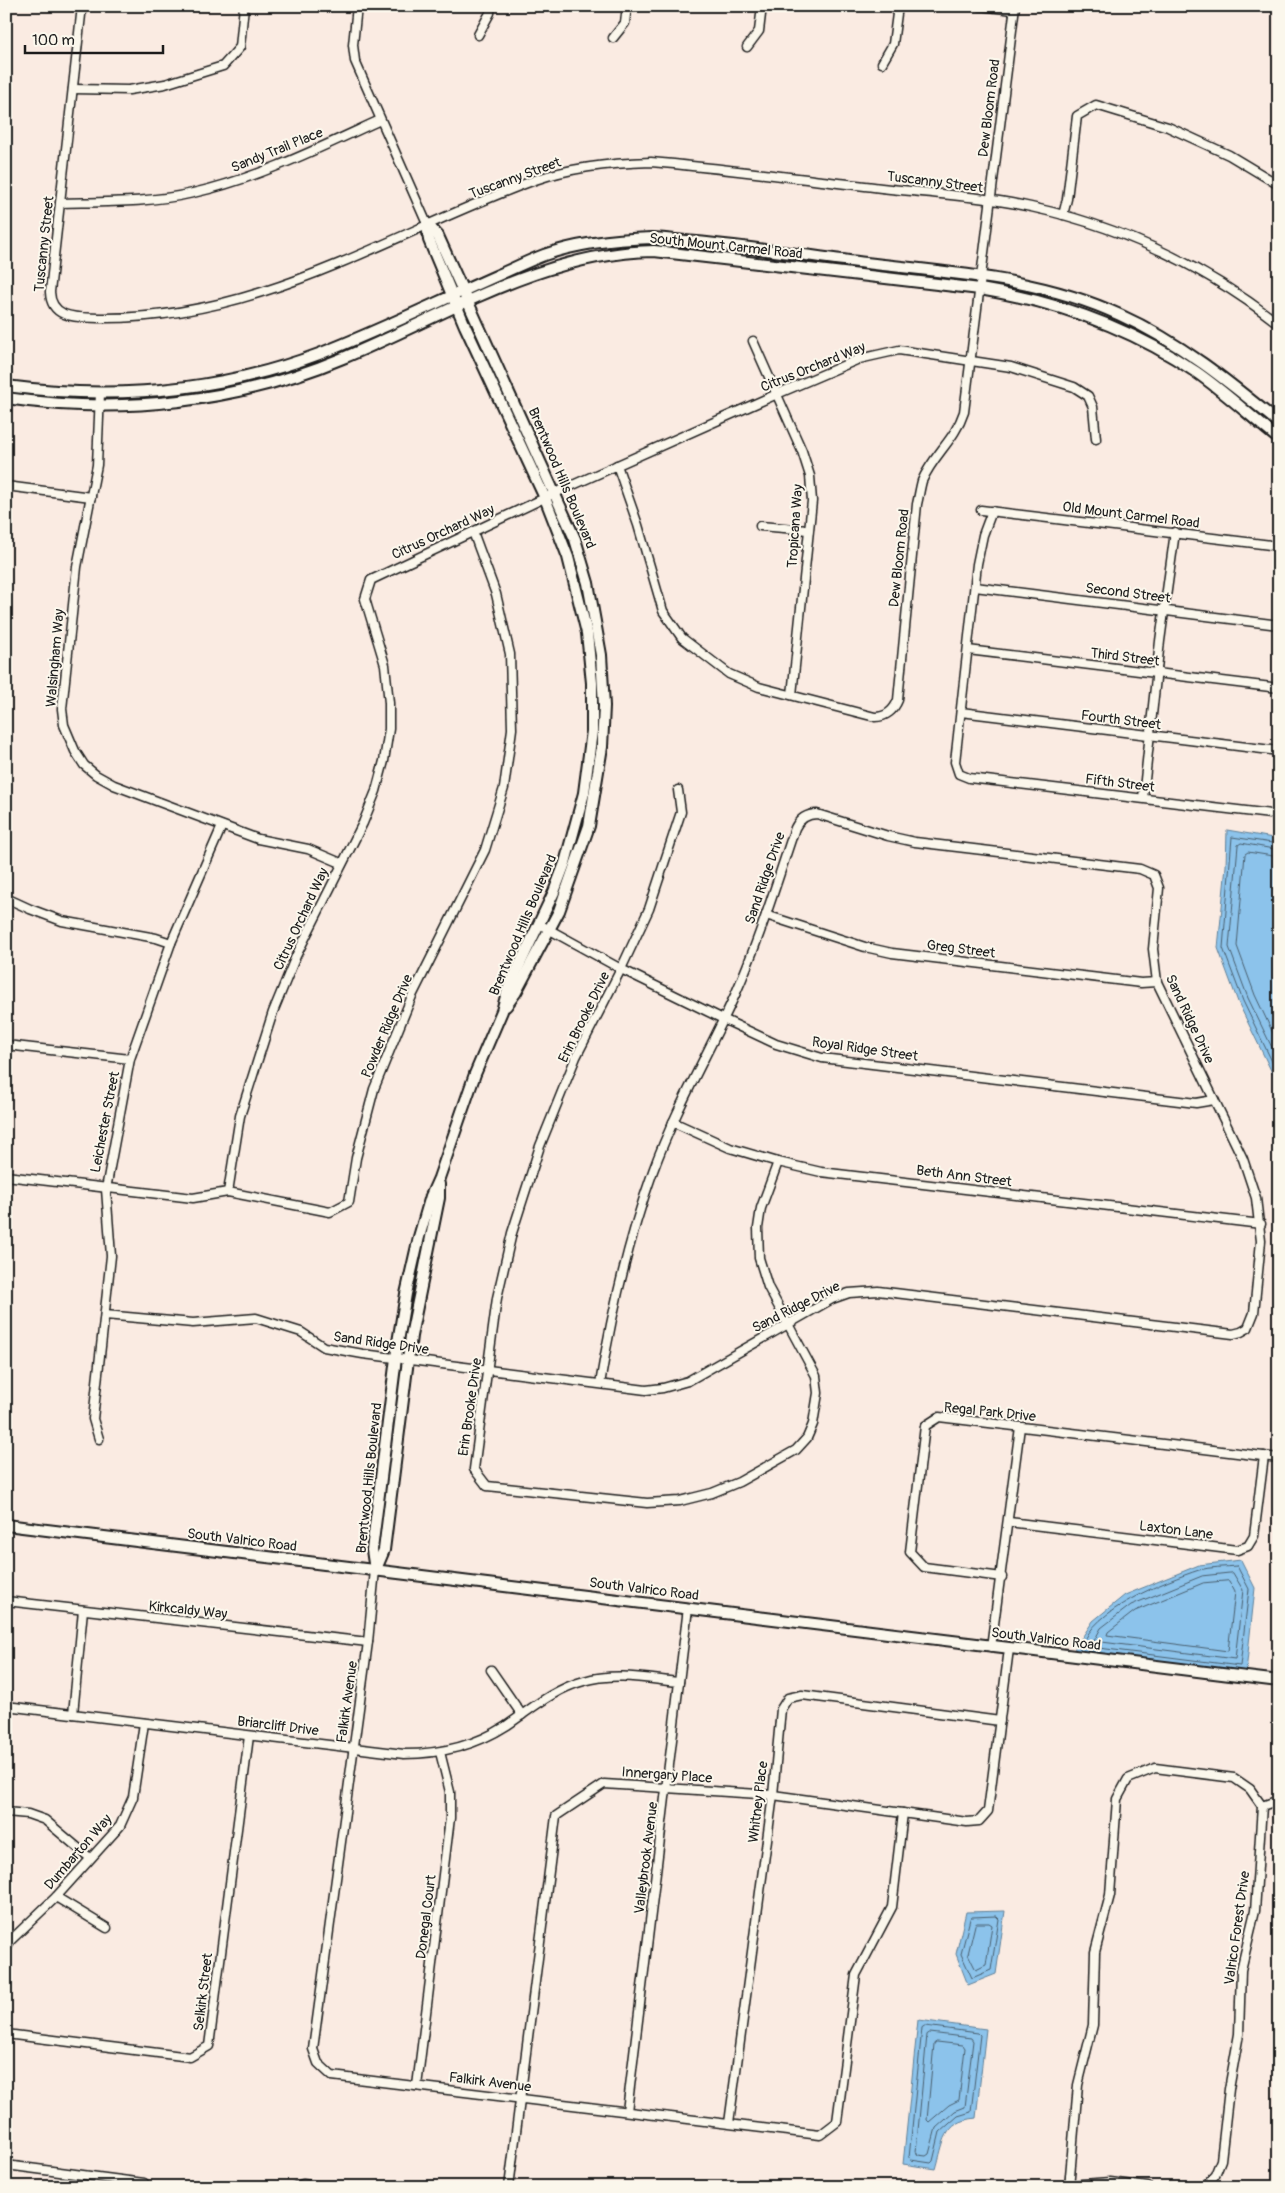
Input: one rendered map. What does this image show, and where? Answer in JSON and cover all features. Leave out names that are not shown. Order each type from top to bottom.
[{"type":"street","name":"Tuscanny Street","points":[[82,6],[50,299],[52,305],[60,313],[73,317],[159,315],[199,309],[247,298],[326,269],[427,224],[537,180],[583,168],[617,163],[650,162],[991,201],[1063,215],[1124,234],[1175,257],[1235,292],[1279,324]]},
{"type":"street","points":[[73,89],[129,90],[165,84],[223,66],[240,47],[244,6]]},
{"type":"street","name":"Brentwood Hills Boulevard","points":[[358,6],[353,40],[354,56],[380,120],[427,224],[429,240],[457,307],[545,498],[568,557],[582,608],[590,660],[593,708],[589,766],[576,830],[565,863],[508,989],[502,1011],[475,1074],[431,1196],[414,1256],[396,1358],[372,1550],[375,1570]]},
{"type":"street","points":[[478,35],[490,14],[491,6]]},
{"type":"street","points":[[613,38],[625,24],[627,6]]},
{"type":"street","points":[[747,47],[759,32],[762,6]]},
{"type":"street","points":[[882,63],[894,44],[898,6]]},
{"type":"street","points":[[980,6],[1014,8]]},
{"type":"street","name":"Dew Bloom Road","points":[[617,465],[638,525],[663,611],[682,638],[729,674],[759,687],[874,717],[885,715],[896,704],[917,504],[922,482],[931,465],[959,428],[964,412],[1014,8]]},
{"type":"street","points":[[1063,215],[1067,199],[1077,116],[1096,105],[1168,127],[1229,155],[1279,185]]},
{"type":"street","name":"Sandy Trail Place","points":[[61,203],[126,202],[192,194],[259,174],[380,120]]},
{"type":"street","name":"Brentwood Hills Boulevard","points":[[427,224],[438,236],[575,539],[588,583],[600,648],[604,706],[599,774],[589,826],[567,891],[550,930],[516,992],[502,1011]]},
{"type":"street","name":"South Mount Carmel Road","points":[[6,386],[100,393],[144,392],[187,388],[265,372],[320,354],[545,254],[598,242],[639,239],[699,242],[981,277],[1051,291],[1120,314],[1177,345],[1203,362],[1279,423]]},
{"type":"street","name":"South Mount Carmel Road","points":[[6,398],[48,404],[100,406],[182,402],[251,389],[292,378],[344,358],[468,302],[558,265],[634,251],[686,254],[980,289],[1066,308],[1138,338],[1197,373],[1279,439]]},
{"type":"street","name":"Tropicana Way","points":[[753,341],[802,451],[810,476],[812,501],[792,695]]},
{"type":"street","name":"Citrus Orchard Way","points":[[228,1192],[240,1116],[273,1012],[296,956],[363,823],[376,791],[384,761],[389,729],[390,703],[385,665],[364,599],[371,580],[555,493],[777,394],[859,359],[900,350],[1011,367],[1074,387],[1088,396],[1093,407],[1096,440]]},
{"type":"street","name":"Walsingham Way","points":[[100,393],[99,452],[77,567],[62,693],[64,725],[68,739],[84,765],[105,780],[258,839],[308,850],[342,863]]},
{"type":"street","points":[[501,405],[512,399]]},
{"type":"street","points":[[6,486],[91,497]]},
{"type":"street","name":"Old Mount Carmel Road","points":[[981,510],[1279,546]]},
{"type":"street","points":[[961,712],[980,546],[992,511]]},
{"type":"street","points":[[760,526],[808,530]]},
{"type":"street","name":"Powder Ridge Drive","points":[[6,1176],[193,1198],[228,1192],[330,1212],[349,1202],[356,1158],[374,1089],[412,996],[485,850],[504,788],[512,729],[510,654],[496,594],[473,532]]},
{"type":"street","points":[[1143,798],[1175,532]]},
{"type":"street","name":"Second Street","points":[[975,587],[1279,624]]},
{"type":"street","name":"Third Street","points":[[968,650],[1279,688]]},
{"type":"street","name":"Fourth Street","points":[[961,712],[1279,751]]},
{"type":"street","name":"Fifth Street","points":[[961,712],[955,762],[960,774],[969,778],[1279,815]]},
{"type":"street","name":"Erin Brooke Drive","points":[[678,790],[681,812],[649,909],[576,1057],[540,1146],[512,1233],[497,1298],[474,1469],[487,1486],[646,1503],[680,1501],[712,1493],[739,1482],[796,1450],[807,1438],[813,1424],[817,1400],[816,1376],[768,1287],[759,1258],[758,1228],[761,1208],[778,1162]]},
{"type":"street","name":"Sand Ridge Drive","points":[[105,1315],[193,1323],[256,1318],[301,1332],[324,1347],[408,1360],[646,1390],[663,1388],[688,1381],[788,1323],[843,1295],[878,1291],[1238,1334],[1248,1328],[1253,1317],[1260,1258],[1260,1224],[1256,1198],[1247,1166],[1157,982],[1153,949],[1159,888],[1154,875],[1148,871],[915,842],[888,836],[817,814],[807,815],[797,823],[746,970],[673,1122],[654,1170],[629,1246],[612,1311],[600,1384]]},
{"type":"street","name":"Leichester Street","points":[[99,1439],[93,1419],[111,1256],[106,1189],[130,1059],[170,943],[222,826]]},
{"type":"street","points":[[6,898],[30,910],[62,921],[156,938],[170,943]]},
{"type":"street","name":"Greg Street","points":[[766,915],[865,947],[892,953],[1142,983],[1157,982]]},
{"type":"street","name":"Royal Ridge Street","points":[[539,924],[621,969],[723,1019],[776,1044],[822,1058],[1196,1103],[1214,1100]]},
{"type":"street","points":[[6,1045],[130,1059]]},
{"type":"street","name":"Beth Ann Street","points":[[673,1122],[730,1148],[821,1172],[1260,1224]]},
{"type":"street","name":"Brentwood Hills Boulevard","points":[[375,1570],[384,1550],[408,1360],[419,1290],[438,1198],[439,1178]]},
{"type":"street","name":"Regal Park Drive","points":[[1002,1577],[924,1567],[910,1552],[925,1426],[939,1417],[1279,1458]]},
{"type":"street","points":[[991,1647],[1002,1577],[1020,1427]]},
{"type":"street","name":"Laxton Lane","points":[[1009,1522],[1237,1550],[1248,1546],[1254,1536],[1264,1456]]},
{"type":"street","name":"South Valrico Road","points":[[6,1525],[1279,1681]]},
{"type":"street","name":"Falkirk Avenue","points":[[375,1570],[368,1642],[314,2049],[318,2064],[332,2076],[627,2110],[820,2135],[837,2122],[856,1975],[892,1907],[903,1813]]},
{"type":"street","name":"Kirkcaldy Way","points":[[6,1601],[368,1642]]},
{"type":"street","name":"Valleybrook Avenue","points":[[627,2110],[688,1608]]},
{"type":"street","points":[[73,1714],[83,1610]]},
{"type":"street","name":"Innergary Place","points":[[509,2187],[556,1816],[604,1784],[773,1795],[967,1822],[979,1822],[988,1811],[1009,1648]]},
{"type":"street","points":[[490,1670],[522,1714]]},
{"type":"street","name":"Briarcliff Drive","points":[[6,1706],[404,1754],[440,1752],[487,1737],[552,1694],[586,1680],[630,1677],[679,1682]]},
{"type":"street","name":"Whitney Place","points":[[729,2123],[773,1795],[781,1709],[788,1698],[802,1694],[1000,1721]]},
{"type":"street","name":"Dumbarton Way","points":[[6,1951],[8,1940],[56,1897],[120,1826],[133,1797],[144,1723]]},
{"type":"street","name":"Selkirk Street","points":[[6,2034],[190,2057],[208,2046],[249,1736]]},
{"type":"street","name":"Donegal Court","points":[[417,2086],[450,1818],[450,1792],[440,1752]]},
{"type":"street","points":[[1148,2187],[1110,2182],[1070,2186],[1078,2085],[1093,2025],[1095,1952],[1110,1895],[1117,1799],[1128,1778],[1155,1768],[1234,1778],[1250,1789],[1262,1806],[1279,1800]]},
{"type":"street","name":"Valrico Forest Drive","points":[[1202,2187],[1216,2175],[1221,2160],[1229,2089],[1239,2034],[1241,1970],[1254,1911],[1262,1806]]},
{"type":"street","points":[[6,1812],[28,1814],[45,1820],[90,1858]]},
{"type":"street","points":[[56,1897],[107,1928]]},
{"type":"street","points":[[6,2165],[144,2183]]},
{"type":"street","points":[[295,2187],[303,2184],[325,2187]]},
{"type":"water","points":[[1227,830],[1279,839],[1279,1087],[1238,1002],[1218,948],[1226,866]]},
{"type":"water","points":[[1241,1560],[1255,1588],[1246,1672],[1073,1651],[1093,1621],[1125,1595],[1199,1565]]},
{"type":"water","points":[[1005,1911],[996,1974],[968,1985],[956,1954],[966,1912]]},
{"type":"water","points":[[918,2020],[986,2029],[976,2118],[965,2120],[951,2129],[943,2142],[936,2169],[903,2164]]}]
